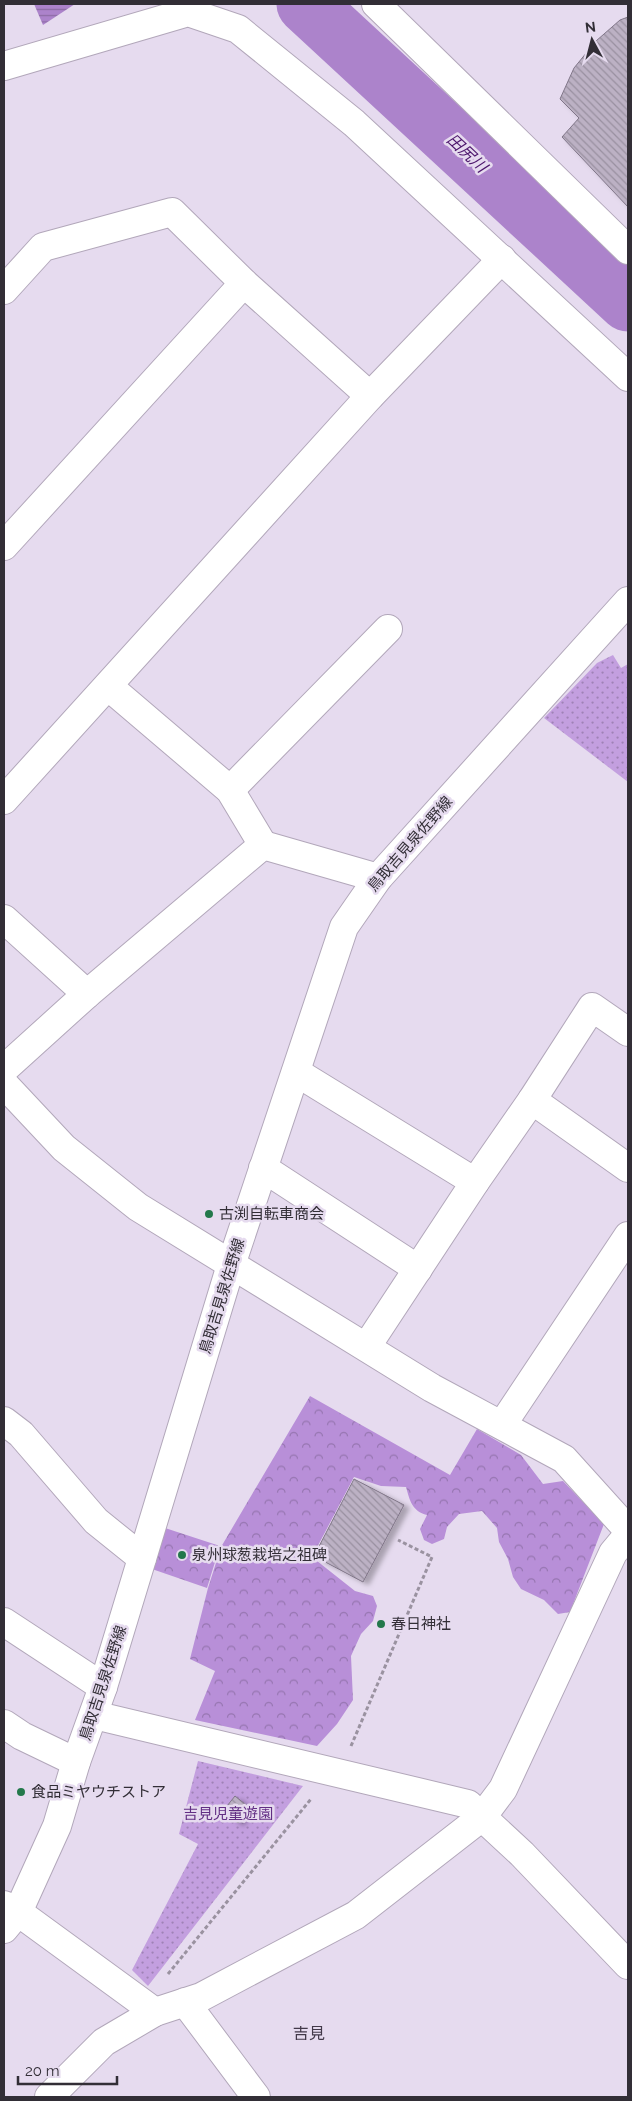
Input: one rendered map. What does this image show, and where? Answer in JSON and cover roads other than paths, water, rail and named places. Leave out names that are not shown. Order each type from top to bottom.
[{"type":"street","points":[[376,4],[628,250]]},
{"type":"street","points":[[4,66],[188,12],[238,29],[354,123],[628,377]]},
{"type":"street","points":[[4,290],[43,247],[172,212],[244,283],[370,396]]},
{"type":"street","points":[[4,800],[370,396],[502,259]]},
{"type":"street","points":[[4,546],[244,283]]},
{"type":"street","name":"鳥取吉見泉佐野線","points":[[8,1915],[57,1826],[76,1762],[103,1687],[231,1264],[344,927],[378,878],[628,601]]},
{"type":"street","points":[[230,790],[388,629]]},
{"type":"street","points":[[108,686],[230,790],[263,845],[378,878]]},
{"type":"street","points":[[4,1068],[86,994],[263,845]]},
{"type":"street","points":[[4,919],[86,994]]},
{"type":"street","points":[[367,1346],[592,1007],[628,1032]]},
{"type":"street","points":[[296,1072],[475,1182]]},
{"type":"street","points":[[4,1084],[64,1148],[138,1207],[367,1346],[432,1388],[564,1459],[628,1530]]},
{"type":"street","points":[[532,1100],[628,1168]]},
{"type":"street","points":[[263,1168],[418,1269]]},
{"type":"street","points":[[502,1425],[628,1236]]},
{"type":"street","points":[[4,1420],[20,1434],[96,1521],[142,1558]]},
{"type":"street","points":[[50,2097],[104,2042],[149,2007],[185,2002],[201,1997],[356,1915],[482,1817],[503,1789],[613,1553],[628,1534]]},
{"type":"street","points":[[4,1622],[103,1687]]},
{"type":"street","points":[[94,1715],[468,1804],[522,1854],[628,1965]]},
{"type":"street","points":[[4,1724],[22,1736],[76,1762]]},
{"type":"street","points":[[8,1915],[149,2007]]},
{"type":"street","points":[[185,2002],[256,2097]]},
{"type":"waterway","name":"田尻川","points":[[306,4],[628,302]]},
{"type":"place","name":"古渕自転車商会","points":[[209,1214]]},
{"type":"place","name":"泉州球葱栽培之祖碑","points":[[182,1555]]},
{"type":"place","name":"春日神社","points":[[381,1624]]},
{"type":"place","name":"食品ミヤウチストア","points":[[21,1792]]},
{"type":"district","name":"吉見","points":[[309,2033]]},
{"type":"park label","name":"吉見児童遊園","points":[[228,1814]]}]
